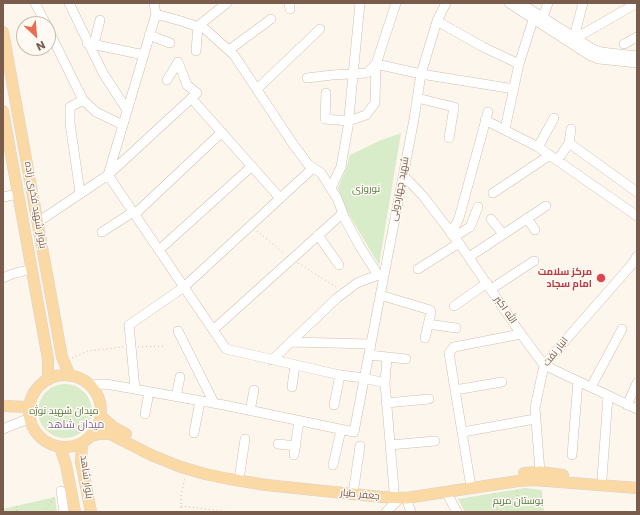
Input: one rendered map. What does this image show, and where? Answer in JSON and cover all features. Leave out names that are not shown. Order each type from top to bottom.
[{"type":"main road","name":"بلوار شهید فخری زاده","points":[[3,32],[62,357],[70,376]]},
{"type":"main road","name":"بلوار شهید فخری زاده","points":[[3,111],[48,359],[48,380]]},
{"type":"main road","points":[[58,376],[70,376],[81,379],[97,394],[101,416],[97,427],[87,439],[72,446],[60,447],[50,444],[40,437],[34,428],[30,412],[33,396],[39,387],[48,380],[58,376]]},
{"type":"main road","points":[[3,406],[30,412]]},
{"type":"main road","name":"جعفر طیار","points":[[101,416],[113,427],[152,451],[207,467],[240,473],[354,487],[400,495],[406,490],[517,473],[637,488]]},
{"type":"main road","name":"جعفر طیار","points":[[87,439],[100,434],[110,434],[152,451],[186,468],[229,479],[266,485],[382,497],[446,492],[518,481],[539,476],[602,478],[637,481]]},
{"type":"main road","name":"بلوار شاهد","points":[[87,439],[81,462],[91,512]]},
{"type":"main road","name":"بلوار شاهد","points":[[60,447],[66,465],[75,512]]},
{"type":"street","points":[[36,3],[42,16]]},
{"type":"street","points":[[69,3],[90,43],[103,73],[127,110]]},
{"type":"street","points":[[108,175],[156,14],[154,3]]},
{"type":"street","points":[[331,188],[341,167],[348,120],[360,3]]},
{"type":"street","points":[[326,93],[325,119],[348,120],[366,115],[375,103],[376,64],[396,3]]},
{"type":"street","name":"شهید چهاردولی","points":[[341,430],[354,432],[380,295],[380,276],[403,175],[421,74],[436,21],[446,3]]},
{"type":"street","points":[[509,3],[589,55],[599,59],[637,63]]},
{"type":"street","points":[[520,3],[601,52],[637,56]]},
{"type":"street","points":[[543,17],[548,3]]},
{"type":"street","points":[[575,37],[583,3]]},
{"type":"street","points":[[575,37],[637,3]]},
{"type":"street","points":[[196,51],[198,26],[224,4]]},
{"type":"street","points":[[156,14],[205,29],[234,55],[293,144],[308,164],[321,173],[331,188],[359,244],[380,276],[357,283],[341,295],[272,360]]},
{"type":"street","points":[[229,50],[271,19]]},
{"type":"street","points":[[90,43],[100,20]]},
{"type":"street","points":[[505,129],[519,64],[533,20]]},
{"type":"street","points":[[436,21],[483,47],[519,64]]},
{"type":"street","points":[[257,89],[320,29]]},
{"type":"street","points":[[149,35],[170,43]]},
{"type":"street","points":[[624,44],[637,37]]},
{"type":"street","points":[[90,43],[144,55]]},
{"type":"street","points":[[56,45],[83,100],[96,112],[123,125]]},
{"type":"street","points":[[38,222],[108,175],[197,93],[187,85],[178,62],[167,80]]},
{"type":"street","points":[[307,78],[367,73],[376,64]]},
{"type":"street","points":[[376,64],[421,74],[514,89]]},
{"type":"street","points":[[417,98],[454,107],[449,138]]},
{"type":"street","points":[[192,99],[280,198]]},
{"type":"street","points":[[80,193],[70,122],[70,107],[83,100]]},
{"type":"street","points":[[455,238],[459,218],[487,116],[505,129],[538,147],[637,216]]},
{"type":"street","points":[[538,147],[554,118]]},
{"type":"street","points":[[559,158],[569,143],[571,129]]},
{"type":"street","points":[[102,232],[134,213],[222,132]]},
{"type":"street","points":[[569,143],[637,192]]},
{"type":"street","points":[[493,194],[550,155]]},
{"type":"street","points":[[159,250],[252,166]]},
{"type":"street","points":[[135,390],[129,325],[184,287],[313,168]]},
{"type":"street","points":[[108,175],[226,349],[340,375],[364,378],[385,383]]},
{"type":"street","name":"الله اکبر","points":[[403,175],[423,196],[455,238],[544,365],[637,409]]},
{"type":"street","points":[[3,197],[18,194]]},
{"type":"street","points":[[469,257],[546,206]]},
{"type":"street","points":[[418,269],[470,227],[478,207]]},
{"type":"street","points":[[213,330],[343,213]]},
{"type":"street","points":[[527,218],[535,230]]},
{"type":"street","points":[[491,219],[503,234]]},
{"type":"street","points":[[318,235],[339,265]]},
{"type":"street","points":[[454,306],[534,261]]},
{"type":"street","name":"انبار نفت","points":[[539,476],[535,419],[544,365],[636,262]]},
{"type":"street","points":[[3,277],[32,269]]},
{"type":"street","points":[[380,295],[428,308],[431,312],[425,338]]},
{"type":"street","points":[[428,324],[456,328]]},
{"type":"street","points":[[591,388],[622,329]]},
{"type":"street","points":[[178,331],[214,403]]},
{"type":"street","points":[[470,481],[449,355],[452,348],[521,334]]},
{"type":"street","points":[[291,342],[370,344]]},
{"type":"street","points":[[369,355],[406,359]]},
{"type":"street","points":[[387,357],[385,383],[390,445],[400,495],[411,512]]},
{"type":"street","points":[[292,387],[295,365]]},
{"type":"street","points":[[334,405],[340,375]]},
{"type":"street","points":[[176,397],[180,377]]},
{"type":"street","points":[[572,455],[578,381]]},
{"type":"street","points":[[455,390],[502,382]]},
{"type":"street","points":[[627,405],[637,383]]},
{"type":"street","points":[[90,386],[106,384],[214,403],[341,430],[334,465]]},
{"type":"street","points":[[250,411],[254,390]]},
{"type":"street","points":[[145,414],[149,392]]},
{"type":"street","points":[[602,478],[608,396]]},
{"type":"street","points":[[386,402],[429,399]]},
{"type":"street","points":[[194,433],[200,401]]},
{"type":"street","points":[[3,429],[30,412]]},
{"type":"street","points":[[462,432],[535,419]]},
{"type":"street","points":[[278,444],[295,451],[299,421]]},
{"type":"street","points":[[240,473],[245,439]]},
{"type":"street","points":[[390,445],[435,441]]},
{"type":"street","points":[[354,487],[360,446]]},
{"type":"street","points":[[446,492],[457,512]]},
{"type":"street","points":[[61,493],[64,512]]},
{"type":"street","points":[[386,512],[400,495]]},
{"type":"path","points":[[65,364],[72,358],[88,351],[164,346]]},
{"type":"path","points":[[181,512],[181,496],[186,468]]},
{"type":"path","points":[[518,481],[518,512]]},
{"type":"path","points":[[491,485],[498,512]]},
{"type":"path","points":[[44,512],[55,497],[61,493]]},
{"type":"path","points":[[16,506],[17,512]]},
{"type":"path","points":[[181,506],[230,512]]},
{"type":"green space","name":"نوروزی","points":[[401,133],[379,265],[345,208],[338,188],[350,155],[379,141]]},
{"type":"green space","name":"میدان شهید نوژه","points":[[60,384],[70,384],[80,388],[88,396],[92,406],[92,416],[88,426],[80,434],[70,438],[60,438],[50,434],[42,426],[38,416],[38,406],[42,396],[50,388]]},
{"type":"green space","name":"بوستان مریم","points":[[525,488],[542,490],[544,512],[465,512],[458,499]]},
{"type":"green space","points":[[55,497],[57,512],[3,512],[3,509]]},
{"type":"place","name":"مرکز سلامت امام سجاد","points":[[601,278]]},
{"type":"district","name":"میدان شاهد","points":[[76,425]]}]
